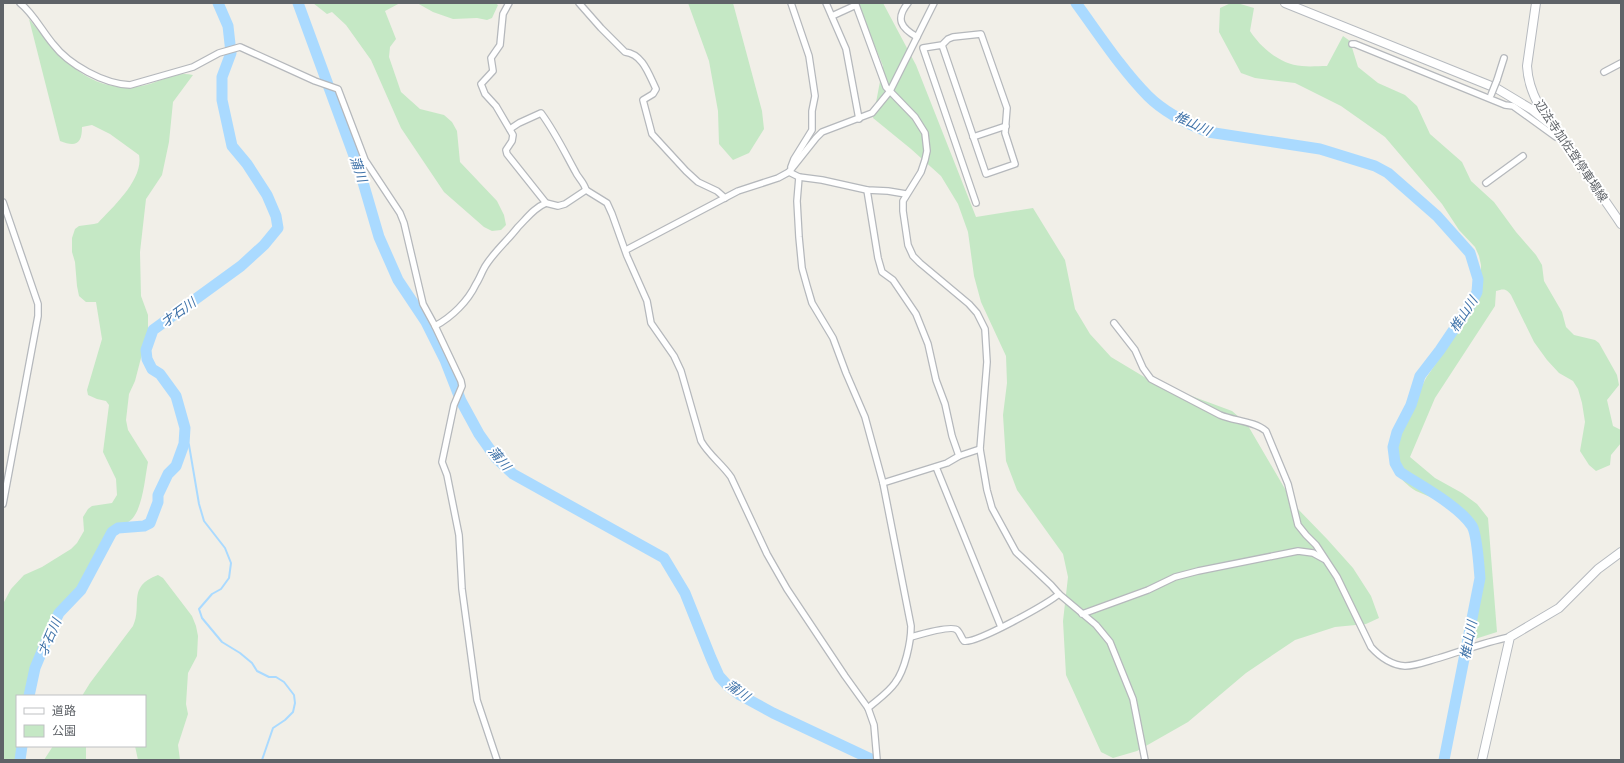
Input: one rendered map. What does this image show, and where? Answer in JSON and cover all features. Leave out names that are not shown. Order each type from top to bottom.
[{"type":"street","points":[[20,3],[62,54],[89,72],[119,85],[130,85],[193,67],[219,53],[240,47],[315,81],[338,89],[360,150],[404,223],[421,298],[454,364],[462,386],[454,405],[442,462],[447,475],[459,535],[462,589],[476,700],[497,760]]},
{"type":"street","points":[[508,3],[503,14],[500,45],[491,58],[493,71],[481,84],[485,94],[496,106],[513,135],[512,141],[506,150],[507,154],[546,203]]},
{"type":"street","points":[[579,3],[625,52],[629,52],[642,60],[656,89],[653,94],[643,100],[652,134],[698,182],[717,191],[726,198]]},
{"type":"street","points":[[789,172],[794,158],[812,130],[812,111],[815,96],[809,56],[791,3]]},
{"type":"street","points":[[826,3],[846,49],[859,119]]},
{"type":"street","points":[[908,3],[902,9],[900,20],[906,31],[917,37]]},
{"type":"street","points":[[626,250],[738,191],[778,178],[789,172],[822,132],[872,113],[890,91],[934,3]]},
{"type":"street","points":[[1285,3],[1496,88],[1531,109],[1550,125]]},
{"type":"street","name":"辺法寺加佐登停車場線","points":[[1536,3],[1527,66],[1528,75],[1536,102],[1550,125],[1561,138],[1621,224]]},
{"type":"street","points":[[832,16],[856,5],[886,87],[915,117],[925,133],[925,160],[921,172],[903,201],[908,245],[913,256],[969,304],[977,313],[985,329],[987,362],[980,449],[987,490],[992,508],[1016,552],[1059,594],[1096,625],[1110,642],[1133,699],[1145,760]]},
{"type":"street","points":[[914,43],[923,48],[942,45],[948,39],[953,37],[981,34],[1007,108],[1005,133],[1015,164],[986,174],[942,45]]},
{"type":"street","points":[[1352,44],[1490,96],[1517,108],[1556,137],[1561,138]]},
{"type":"street","points":[[923,48],[976,203]]},
{"type":"street","points":[[1490,96],[1504,58]]},
{"type":"street","points":[[1604,72],[1621,63]]},
{"type":"street","points":[[510,129],[518,123],[541,113],[553,129],[576,173],[584,183],[586,190],[607,203],[647,301],[651,323],[674,356],[681,371],[701,441],[706,450],[725,468],[731,477],[767,554],[787,589],[868,708],[874,725],[877,758]]},
{"type":"street","points":[[974,137],[1006,126]]},
{"type":"street","points":[[1486,183],[1523,156]]},
{"type":"street","points":[[789,172],[799,177],[822,180],[867,190],[906,194]]},
{"type":"street","points":[[799,177],[797,201],[802,268],[812,303],[833,338],[865,417],[883,483],[911,626],[911,637],[899,676],[889,690],[868,708]]},
{"type":"street","points":[[435,326],[446,320],[459,307],[470,294],[486,265],[538,206],[546,203],[558,206],[565,204],[586,190]]},
{"type":"street","points":[[867,190],[868,205],[881,269],[893,280],[916,314],[928,344],[936,380],[945,404],[952,436],[959,456]]},
{"type":"street","points":[[3,202],[38,304],[38,316],[3,504]]},
{"type":"street","points":[[1114,323],[1135,350],[1143,368],[1155,382],[1220,415],[1230,419],[1261,426],[1266,431],[1288,484],[1298,525],[1316,545],[1337,577],[1371,647],[1378,655],[1391,662],[1406,666],[1421,664],[1510,636],[1558,608],[1598,570],[1621,552]]},
{"type":"street","points":[[883,483],[936,467],[959,456],[980,449]]},
{"type":"street","points":[[936,467],[1001,627]]},
{"type":"street","points":[[1082,614],[1148,590],[1175,577],[1198,571],[1298,551],[1313,553],[1326,560]]},
{"type":"street","points":[[911,637],[954,628],[966,642],[1001,627],[1045,604],[1059,594]]},
{"type":"street","points":[[1482,760],[1510,636]]},
{"type":"green space","points":[[313,3],[400,3],[385,11],[396,39],[390,47],[389,57],[401,92],[420,109],[444,115],[452,122],[457,131],[460,162],[497,201],[504,215],[506,225],[501,230],[492,231],[484,227],[444,192],[401,128],[371,60],[346,25],[332,12],[327,14]]},
{"type":"green space","points":[[417,3],[495,3],[498,5],[492,18],[487,20],[477,18],[453,19],[433,12]]},
{"type":"green space","points":[[688,3],[733,3],[762,111],[764,129],[749,153],[733,160],[719,144],[718,111],[709,61]]},
{"type":"green space","points":[[857,3],[883,3],[916,65],[976,217],[1033,208],[1065,260],[1075,309],[1090,334],[1111,357],[1151,381],[1232,411],[1247,424],[1295,506],[1353,568],[1371,596],[1379,618],[1366,624],[1335,627],[1295,640],[1246,673],[1188,722],[1137,751],[1113,758],[1101,752],[1066,675],[1063,621],[1068,577],[1063,554],[1017,490],[1006,461],[1003,415],[1007,383],[1006,356],[981,302],[974,276],[968,232],[958,204],[941,176],[873,118],[883,66]]},
{"type":"green space","points":[[1231,3],[1237,3],[1254,8],[1250,31],[1260,44],[1272,54],[1279,59],[1294,65],[1327,66],[1343,36],[1350,41],[1358,67],[1378,83],[1405,95],[1417,106],[1430,134],[1462,162],[1471,181],[1494,202],[1516,232],[1536,255],[1542,265],[1544,281],[1562,312],[1566,327],[1574,335],[1595,340],[1599,343],[1617,375],[1619,385],[1607,400],[1613,426],[1621,430],[1621,443],[1611,455],[1610,465],[1596,471],[1589,465],[1580,451],[1585,422],[1578,389],[1573,381],[1559,373],[1547,360],[1534,342],[1511,295],[1508,291],[1503,290],[1496,291],[1495,306],[1435,398],[1410,457],[1435,478],[1462,493],[1477,504],[1488,518],[1497,632],[1475,639],[1482,548],[1476,523],[1466,512],[1416,491],[1409,486],[1397,471],[1394,458],[1394,442],[1426,378],[1476,305],[1481,286],[1481,265],[1479,256],[1475,247],[1459,230],[1442,204],[1385,137],[1341,106],[1295,83],[1255,78],[1241,73],[1219,32],[1220,8]]},
{"type":"green space","points":[[29,19],[52,47],[78,71],[108,85],[126,87],[146,85],[175,75],[193,75],[173,102],[169,142],[162,175],[146,199],[140,252],[141,296],[148,315],[148,331],[135,381],[129,394],[126,420],[128,430],[148,462],[141,500],[136,514],[132,519],[111,532],[87,574],[68,603],[52,620],[26,695],[16,695],[16,747],[23,747],[23,760],[3,760],[3,604],[11,589],[24,575],[42,567],[71,549],[77,543],[84,531],[83,517],[88,509],[92,506],[112,503],[117,495],[116,479],[103,452],[109,405],[106,401],[88,395],[87,390],[102,339],[96,302],[86,302],[79,296],[75,262],[72,252],[72,238],[75,229],[79,226],[98,223],[119,201],[137,174],[139,155],[110,134],[92,125],[82,127],[81,138],[77,143],[70,144],[60,141]]},
{"type":"green space","points":[[158,575],[163,578],[192,616],[198,636],[197,656],[188,673],[186,704],[188,714],[178,745],[180,760],[138,760],[135,747],[146,747],[146,695],[83,695],[133,626],[137,611],[137,597],[142,585]]},
{"type":"green space","points":[[52,747],[86,747],[86,760],[44,760]]},
{"type":"waterway","name":"才石川","points":[[29,695],[35,668],[59,613],[81,590],[112,532],[118,528],[144,526],[150,523],[158,502],[158,495],[168,474],[176,466],[184,444],[185,428],[176,396],[160,374],[152,369],[147,359],[146,350],[153,330],[241,266],[264,245],[278,228],[276,216],[267,195],[247,164],[232,146],[222,100],[222,77],[231,53],[228,26],[218,3]]},
{"type":"waterway","name":"蒲川","points":[[298,3],[360,172],[379,237],[398,280],[426,322],[445,360],[461,401],[479,434],[496,458],[513,474],[664,558],[685,593],[719,676],[728,686],[740,695],[773,713],[873,760]]},
{"type":"waterway","name":"椎山川","points":[[1076,3],[1110,51],[1138,86],[1154,102],[1169,112],[1208,132],[1320,149],[1375,166],[1388,173],[1437,216],[1470,253],[1478,279],[1477,292],[1471,304],[1440,350],[1420,376],[1411,405],[1397,432],[1393,447],[1395,463],[1400,472],[1449,503],[1466,518],[1474,530],[1480,578],[1444,760]]},
{"type":"waterway","points":[[185,437],[189,445],[199,504],[204,521],[225,548],[231,563],[229,578],[221,589],[212,594],[199,609],[202,618],[222,642],[240,653],[252,663],[257,671],[269,677],[276,677],[284,682],[294,695],[295,703],[293,712],[285,720],[273,728],[262,760]]},
{"type":"waterway","name":"才石川","points":[[20,760],[22,747]]}]
